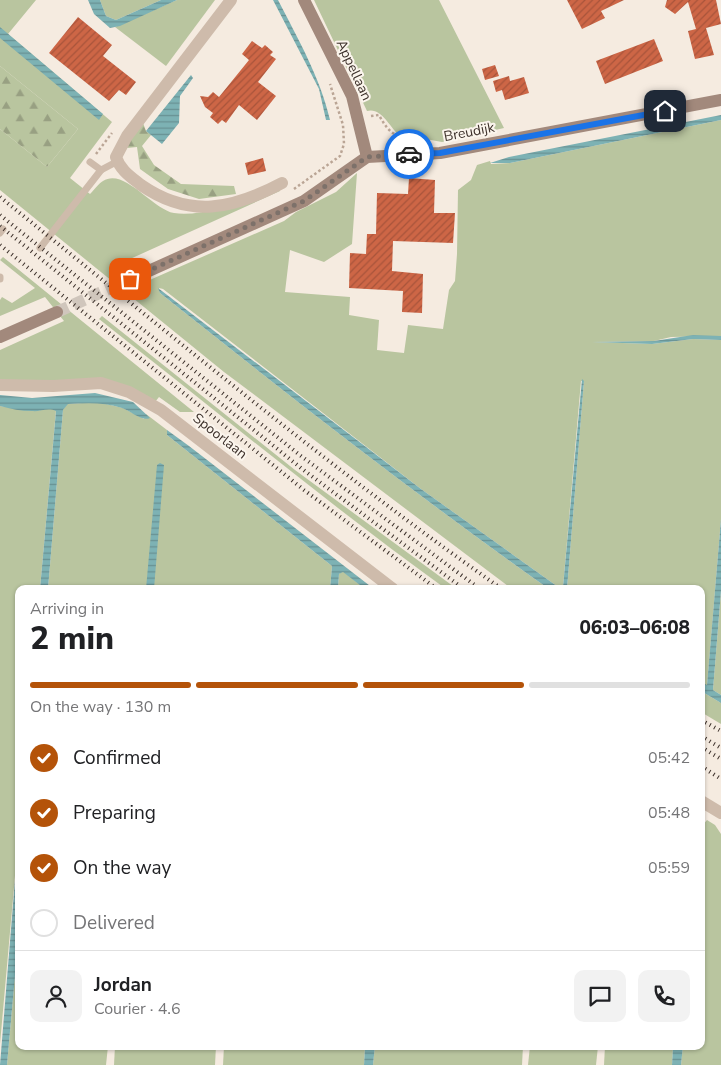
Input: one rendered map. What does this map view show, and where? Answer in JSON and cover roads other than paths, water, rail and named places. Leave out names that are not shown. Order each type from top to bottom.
[{"type":"street","points":[[231,0],[126,136],[118,149],[118,161],[129,176],[144,187],[180,204],[196,207],[234,204],[282,183]]},
{"type":"street","name":"Appellaan","points":[[304,0],[352,96],[367,157]]},
{"type":"street","name":"Breudijk","points":[[367,157],[440,153],[721,100]]},
{"type":"street","points":[[130,279],[304,201],[367,157]]},
{"type":"street","points":[[0,337],[57,312]]},
{"type":"street","name":"Spoorlaan","points":[[0,385],[53,386],[101,383],[129,392],[161,410],[388,585]]},
{"type":"street","points":[[705,803],[721,813]]},
{"type":"lane","points":[[40,248],[101,170],[118,161]]},
{"type":"lane","points":[[90,162],[101,170]]},
{"type":"water","points":[[88,0],[100,0],[106,16],[116,20],[161,0],[177,0],[120,26],[110,28],[94,14]]},
{"type":"water","points":[[273,0],[278,0],[308,58],[326,104],[330,120],[326,120],[319,89]]},
{"type":"water","points":[[0,27],[103,114],[99,120],[0,38]]},
{"type":"water","points":[[191,75],[193,78],[180,96],[179,123],[162,144],[146,131]]},
{"type":"water","points":[[721,115],[721,120],[510,163],[490,163],[509,157]]},
{"type":"water","points":[[158,288],[421,489],[555,585],[543,585],[401,481],[160,293]]},
{"type":"water","points":[[693,335],[721,336],[721,340],[693,339],[652,344],[592,342],[654,341]]},
{"type":"water","points":[[582,379],[584,381],[567,585],[563,585]]},
{"type":"water","points":[[95,393],[133,402],[150,418],[144,419],[122,408],[102,404],[68,404],[63,410],[48,585],[40,585],[56,411],[50,409],[24,411],[0,406],[0,395],[32,398]]},
{"type":"water","points":[[167,430],[369,585],[360,585],[343,572],[339,574],[338,585],[330,585],[332,566],[167,435]]},
{"type":"water","points":[[160,463],[164,465],[154,585],[146,585],[157,465]]},
{"type":"water","points":[[721,519],[721,591],[713,690],[721,695],[721,703],[705,693],[705,684],[707,685]]},
{"type":"water","points":[[15,880],[15,976],[7,1065],[0,1065]]},
{"type":"water","points":[[365,1050],[375,1050],[373,1065],[364,1065]]},
{"type":"water","points":[[673,1050],[683,1050],[681,1065],[672,1065]]},
{"type":"tunnel","points":[[57,312],[131,279]]},
{"type":"railway","points":[[0,197],[310,446],[437,543],[496,585]]},
{"type":"railway","points":[[0,215],[301,456],[475,585]]},
{"type":"railway","points":[[0,226],[306,472],[459,585]]},
{"type":"railway","points":[[0,245],[304,490],[432,585]]},
{"type":"railway","points":[[705,722],[721,731]]},
{"type":"railway","points":[[705,738],[721,748]]},
{"type":"railway","points":[[705,749],[721,759]]},
{"type":"railway","points":[[705,769],[721,779]]}]
